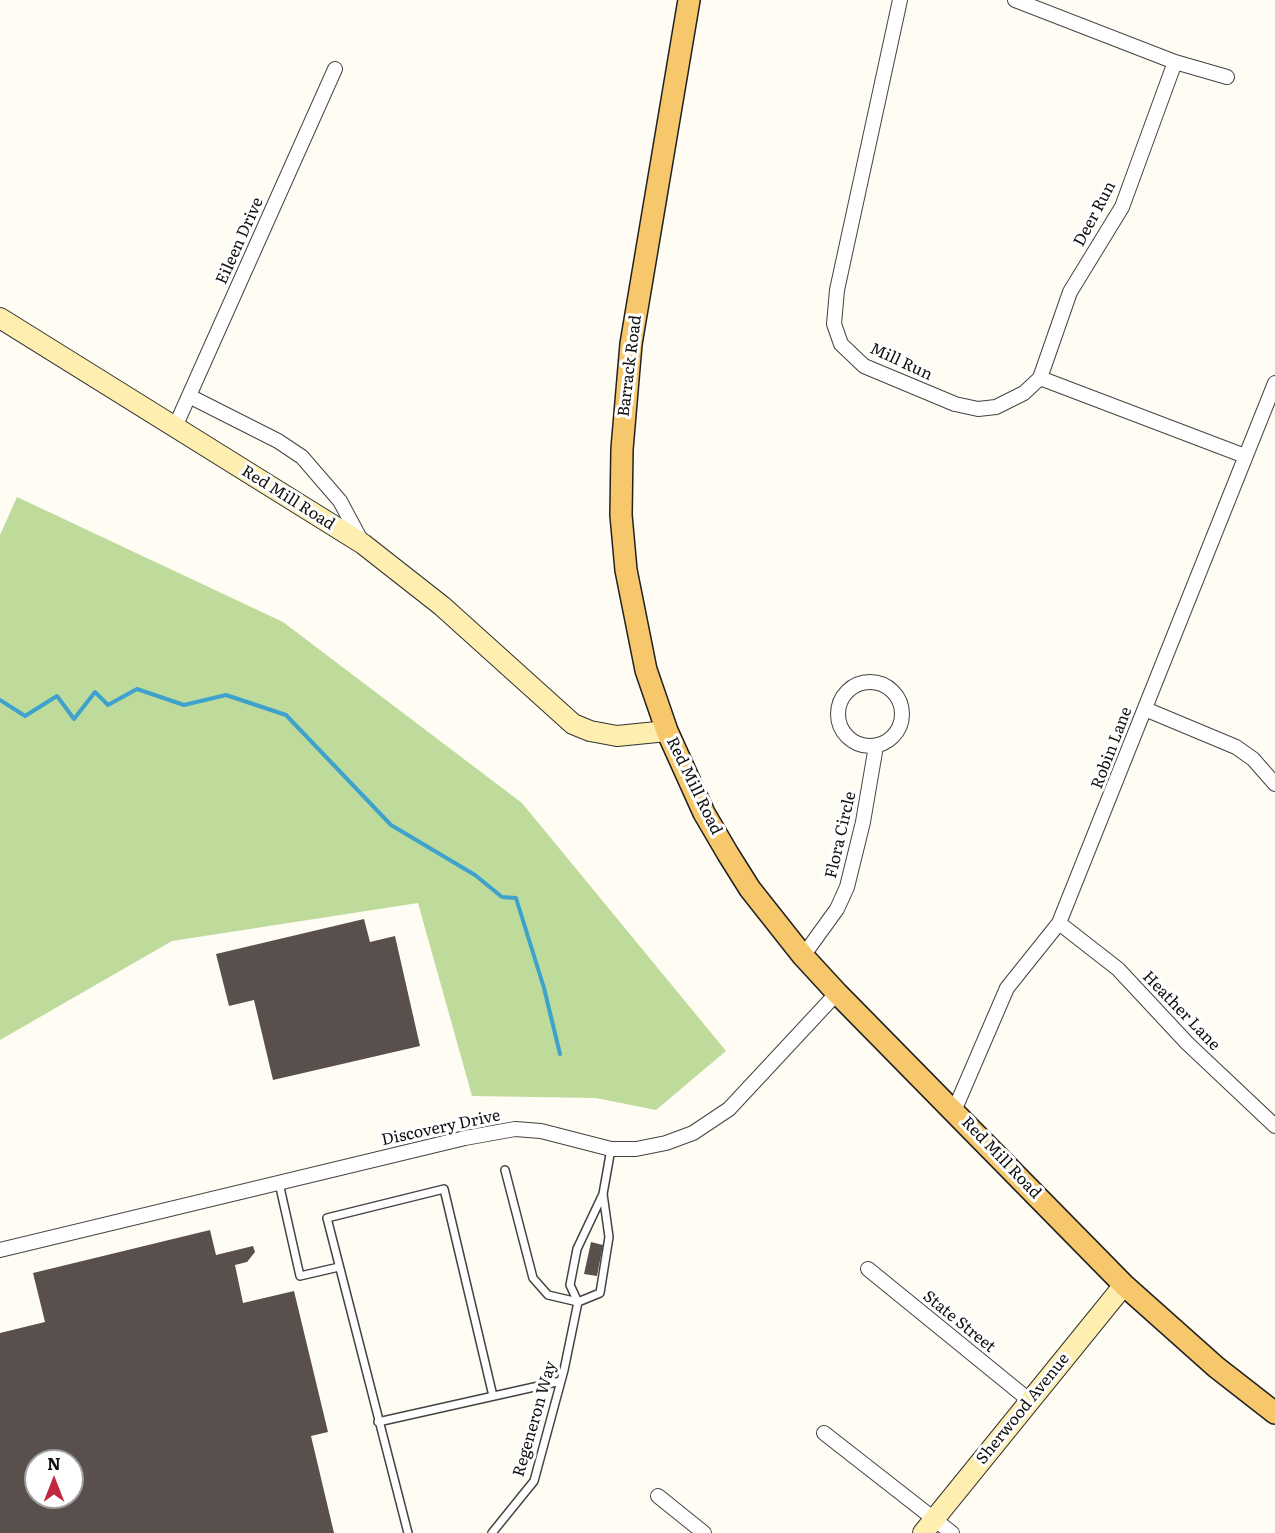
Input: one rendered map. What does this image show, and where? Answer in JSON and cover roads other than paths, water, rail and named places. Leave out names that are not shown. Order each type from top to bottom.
[{"type":"main road","name":"Barrack Road","points":[[667,731],[646,670],[631,599],[621,515],[622,449],[631,344],[690,0]]},
{"type":"main road","name":"Red Mill Road","points":[[667,731],[704,813],[744,880],[803,956],[1124,1285],[1215,1367],[1275,1413]]},
{"type":"street","name":"Mill Run","points":[[900,0],[837,290],[834,324],[837,334],[841,344],[864,366],[955,404],[978,409],[996,407],[1024,393],[1040,378]]},
{"type":"street","points":[[1015,0],[1175,62],[1227,77]]},
{"type":"street","name":"Deer Run","points":[[1040,378],[1070,292],[1122,207],[1175,62]]},
{"type":"street","name":"Eileen Drive","points":[[175,427],[335,69]]},
{"type":"street","name":"Red Mill Road","points":[[0,318],[363,544],[442,606],[573,724],[590,731],[616,736],[667,731]]},
{"type":"street","points":[[1040,378],[1245,456]]},
{"type":"street","name":"Robin Lane","points":[[954,1111],[1007,988],[1059,923],[1275,383]]},
{"type":"street","points":[[189,396],[278,441],[302,457],[340,501],[363,544]]},
{"type":"street","points":[[869,682],[889,688],[901,706],[900,727],[894,736],[876,746],[865,746],[846,737],[838,718],[842,697],[858,684],[869,682]]},
{"type":"street","points":[[1145,709],[1236,747],[1253,759],[1275,784]]},
{"type":"street","name":"Flora Circle","points":[[803,956],[837,909],[847,887],[863,822],[876,746]]},
{"type":"street","name":"Heather Lane","points":[[1059,923],[1118,969],[1187,1043],[1275,1126]]},
{"type":"street","name":"Discovery Drive","points":[[0,1250],[465,1138],[515,1129],[541,1131],[611,1149],[636,1149],[666,1143],[693,1133],[729,1109],[837,993]]},
{"type":"street","name":"State Street","points":[[868,1269],[1029,1400]]},
{"type":"street","name":"Sherwood Avenue","points":[[928,1526],[1124,1285]]},
{"type":"street","points":[[824,1432],[928,1526],[952,1533]]},
{"type":"street","points":[[658,1496],[704,1533]]},
{"type":"lane","name":"Regeneron Way","points":[[492,1533],[534,1481],[561,1381],[578,1302],[570,1285],[577,1249],[603,1194],[611,1149]]},
{"type":"lane","points":[[504,1170],[533,1278],[548,1295],[578,1302]]},
{"type":"lane","points":[[279,1183],[300,1276],[339,1267]]},
{"type":"lane","points":[[408,1533],[327,1218],[444,1189],[493,1396]]},
{"type":"lane","name":"Regeneron Way","points":[[578,1302],[600,1293],[609,1237],[603,1194]]},
{"type":"lane","points":[[378,1422],[561,1381]]},
{"type":"waterway","points":[[0,700],[25,716],[57,696],[74,719],[95,692],[108,705],[137,689],[184,705],[226,695],[286,715],[391,825],[475,875],[502,897],[516,898],[544,988],[560,1054]]}]
